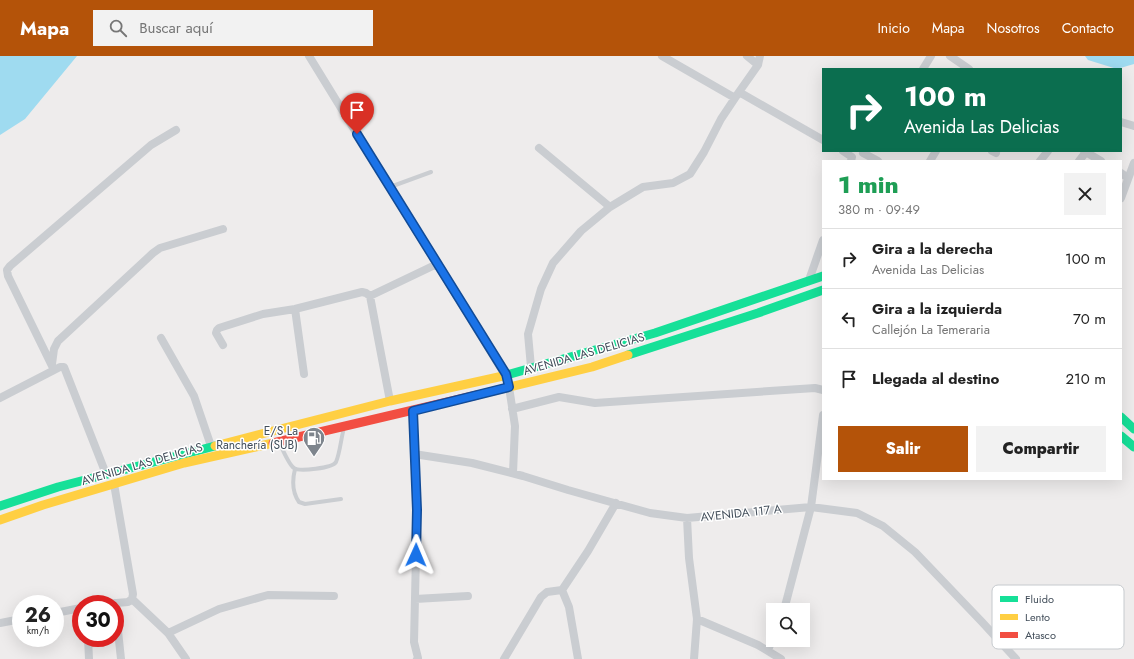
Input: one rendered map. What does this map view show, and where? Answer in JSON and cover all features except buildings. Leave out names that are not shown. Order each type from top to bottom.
[{"type":"main road","name":"AVENIDA LAS DELICIAS","points":[[0,506],[106,474],[211,446],[390,401],[531,368],[655,333],[822,276]]},
{"type":"main road","name":"AVENIDA LAS DELICIAS","points":[[0,520],[43,505],[184,463],[413,411],[592,367],[758,313],[822,290]]},
{"type":"main road","points":[[1122,418],[1134,429]]},
{"type":"main road","points":[[1122,437],[1134,447]]},
{"type":"street","points":[[309,56],[506,374],[515,426],[513,473]]},
{"type":"street","points":[[662,56],[822,139]]},
{"type":"street","points":[[747,56],[758,65]]},
{"type":"street","points":[[531,368],[528,334],[541,288],[553,263],[580,231],[610,207],[643,187],[674,183],[690,174],[704,152],[721,119],[758,65],[760,56]]},
{"type":"street","points":[[924,68],[931,56]]},
{"type":"street","points":[[950,56],[968,68]]},
{"type":"street","points":[[1122,122],[1134,126]]},
{"type":"street","points":[[53,367],[8,276],[7,270],[151,145],[176,130]]},
{"type":"street","points":[[539,148],[610,207]]},
{"type":"street","points":[[844,152],[852,159],[864,152],[876,160]]},
{"type":"street","points":[[1041,160],[1047,152]]},
{"type":"street","points":[[1085,152],[1098,160]]},
{"type":"street","points":[[1122,192],[1125,176],[1134,163]]},
{"type":"street","points":[[53,367],[54,349],[58,341],[153,252],[160,248],[224,229]]},
{"type":"street","points":[[809,280],[822,243]]},
{"type":"street","points":[[370,296],[437,264]]},
{"type":"street","points":[[223,345],[216,333],[219,328],[263,314],[295,309],[362,292],[366,293],[370,296],[390,401]]},
{"type":"street","points":[[295,309],[304,374]]},
{"type":"street","points":[[161,338],[194,396],[211,446]]},
{"type":"street","points":[[0,398],[53,367],[64,367],[106,474]]},
{"type":"street","points":[[512,409],[559,397],[595,403],[815,388],[822,390]]},
{"type":"street","points":[[413,411],[417,510],[414,642],[418,659]]},
{"type":"street","points":[[786,603],[811,507],[822,424]]},
{"type":"street","name":"AVENIDA 117 A","points":[[414,454],[472,463],[513,473],[650,513],[687,518],[811,507],[857,513],[883,526],[915,552],[992,633]]},
{"type":"street","points":[[114,484],[134,594],[132,599],[128,602],[124,602]]},
{"type":"street","points":[[504,659],[540,597],[548,592],[562,590],[588,551],[616,503]]},
{"type":"street","points":[[687,518],[696,619],[694,659]]},
{"type":"street","points":[[562,590],[569,607],[578,659]]},
{"type":"street","points":[[168,632],[219,610],[268,595],[334,596]]},
{"type":"street","points":[[415,599],[468,596]]},
{"type":"street","points":[[132,599],[168,632],[186,659]]},
{"type":"street","points":[[696,619],[768,650],[781,659]]},
{"type":"street","points":[[0,623],[12,621]]},
{"type":"street","points":[[88,647],[89,659]]},
{"type":"street","points":[[120,647],[121,659]]},
{"type":"street","name":"AVENIDA 117 A","points":[[1007,649],[1016,659]]},
{"type":"lane","points":[[390,187],[431,172]]},
{"type":"lane","points":[[279,442],[295,469],[300,470],[330,467],[336,462],[344,427]]},
{"type":"lane","points":[[295,469],[292,480],[295,496],[299,502],[305,504],[341,499]]},
{"type":"water","points":[[0,56],[77,56],[25,119],[0,135]]},
{"type":"water","points":[[1085,56],[1134,56],[1134,64],[1120,68],[1114,68],[1088,60]]},
{"type":"traffic: fast","points":[[503,376],[655,333],[822,276]]},
{"type":"traffic: fast","points":[[628,355],[758,313],[822,290]]},
{"type":"traffic: fast","points":[[1122,418],[1134,429]]},
{"type":"traffic: fast","points":[[1122,437],[1134,447]]},
{"type":"traffic: fast","points":[[0,506],[58,487],[215,446]]},
{"type":"traffic: slow","points":[[477,395],[592,367],[628,355]]},
{"type":"traffic: slow","points":[[215,446],[390,401],[503,376]]},
{"type":"traffic: slow","points":[[0,520],[43,505],[184,463],[273,443]]},
{"type":"traffic: jam","points":[[273,443],[477,395]]},
{"type":"place","name":"E/S La Ranchería (SUB)","points":[[314,458]]},
{"type":"route","points":[[357,134],[506,374],[509,387],[413,411],[417,510],[416,555]]}]
